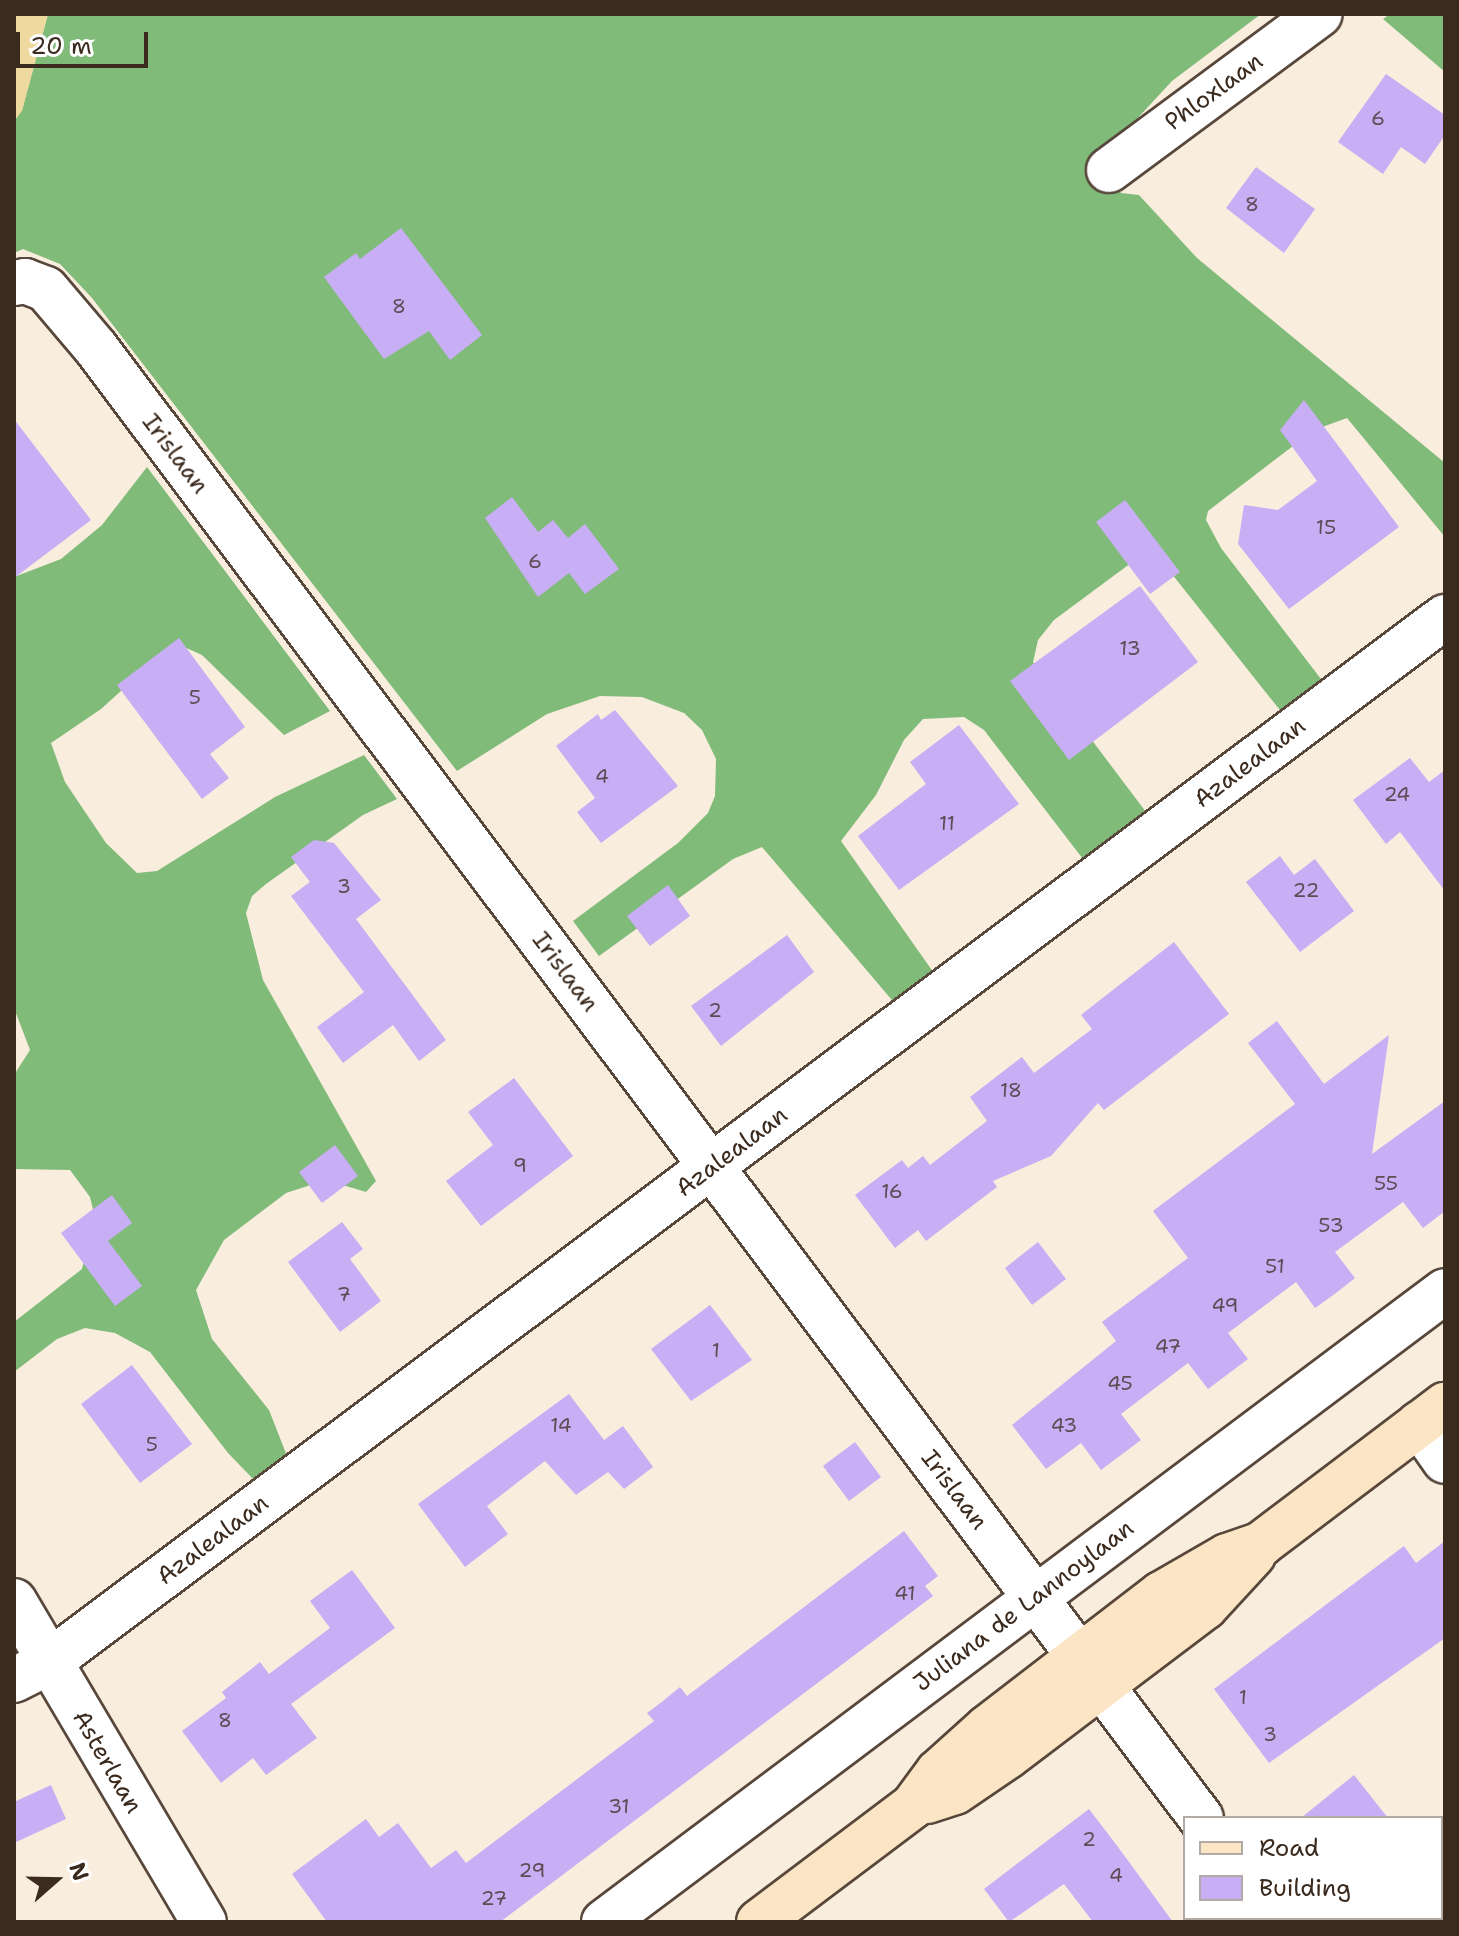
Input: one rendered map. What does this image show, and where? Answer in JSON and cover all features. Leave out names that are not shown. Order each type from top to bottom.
[{"type":"street","name":"Phloxlaan","points":[[1109,170],[1320,14]]},
{"type":"street","name":"Irislaan","points":[[30,286],[712,1167],[1199,1816]]},
{"type":"street","name":"Azalealaan","points":[[32,1671],[712,1167],[1445,617]]},
{"type":"street","name":"Juliana de Lannoylaan","points":[[604,1922],[1445,1291]]},
{"type":"street","points":[[759,1922],[913,1806],[938,1772],[987,1728],[1089,1672],[1161,1594],[1227,1556],[1261,1544],[1432,1415],[1445,1461]]},
{"type":"street","name":"Asterlaan","points":[[14,1601],[32,1671],[204,1922]]},
{"type":"green space","points":[[48,14],[1261,14],[1172,81],[1097,162],[1121,193],[1139,195],[1197,258],[1445,463],[1445,537],[1347,418],[1314,430],[1208,511],[1206,520],[1221,548],[1324,683],[1283,714],[1160,559],[1135,560],[1054,620],[1038,640],[1033,662],[1149,816],[1086,863],[984,730],[964,717],[923,719],[904,740],[876,795],[841,841],[936,976],[897,1006],[762,847],[733,859],[599,956],[573,921],[678,843],[708,813],[715,796],[716,759],[702,730],[684,713],[642,697],[600,696],[547,714],[457,771],[92,298],[60,264],[23,249],[14,253],[14,121],[22,110]]},
{"type":"green space","points":[[1390,14],[1445,14],[1445,72],[1383,19]]},
{"type":"green space","points":[[147,467],[330,711],[284,735],[202,655],[184,647],[164,652],[101,709],[51,743],[65,782],[106,843],[137,873],[157,871],[275,797],[364,755],[397,799],[363,815],[266,884],[252,896],[246,913],[263,980],[376,1181],[366,1192],[326,1180],[286,1193],[224,1240],[196,1290],[212,1339],[269,1410],[289,1461],[258,1484],[228,1453],[150,1352],[115,1333],[85,1328],[57,1339],[14,1372],[14,1322],[82,1269],[95,1218],[90,1197],[70,1170],[14,1169],[14,1075],[30,1050],[14,1008],[14,577],[61,559],[102,525]]},
{"type":"sand","points":[[14,14],[48,14],[22,111],[14,121]]},
{"type":"building","points":[[1386,74],[1445,115],[1445,135],[1425,164],[1401,147],[1383,174],[1338,142]]},
{"type":"building","points":[[1256,167],[1315,209],[1284,253],[1226,208]]},
{"type":"building","points":[[401,228],[482,335],[450,360],[429,331],[384,359],[324,277],[356,253],[360,259]]},
{"type":"building","points":[[1304,400],[1399,527],[1289,609],[1238,544],[1244,505],[1278,510],[1317,481],[1280,430]]},
{"type":"building","points":[[14,419],[91,520],[14,578]]},
{"type":"building","points":[[512,497],[538,532],[553,520],[568,538],[585,524],[619,569],[585,594],[569,573],[538,597],[485,518]]},
{"type":"building","points":[[1125,500],[1180,572],[1150,594],[1096,522]]},
{"type":"building","points":[[1140,586],[1198,662],[1069,760],[1010,681]]},
{"type":"building","points":[[179,638],[245,727],[210,754],[229,778],[202,799],[117,685]]},
{"type":"building","points":[[615,710],[678,786],[601,843],[577,812],[595,798],[556,746],[598,714],[601,720]]},
{"type":"building","points":[[959,725],[1019,804],[899,890],[858,836],[926,784],[910,762]]},
{"type":"building","points":[[1410,758],[1429,782],[1445,770],[1445,891],[1400,832],[1386,844],[1353,800]]},
{"type":"building","points":[[314,840],[334,843],[381,900],[356,919],[446,1040],[419,1061],[393,1025],[343,1063],[317,1027],[364,992],[291,896],[310,882],[291,857]]},
{"type":"building","points":[[1280,856],[1294,875],[1315,859],[1354,911],[1300,952],[1246,882]]},
{"type":"building","points":[[668,885],[690,916],[650,946],[627,916]]},
{"type":"building","points":[[787,935],[814,972],[721,1046],[691,1006]]},
{"type":"building","points":[[1174,942],[1229,1014],[1104,1110],[1098,1103],[1051,1156],[993,1181],[997,1187],[926,1241],[918,1230],[895,1248],[855,1195],[902,1160],[908,1168],[923,1156],[930,1165],[987,1121],[970,1097],[1022,1057],[1034,1073],[1092,1029],[1081,1015]]},
{"type":"building","points":[[1277,1021],[1324,1084],[1389,1035],[1372,1154],[1445,1101],[1445,1211],[1423,1228],[1403,1202],[1335,1252],[1355,1278],[1315,1308],[1296,1282],[1228,1333],[1248,1359],[1208,1389],[1188,1363],[1121,1414],[1141,1440],[1101,1470],[1081,1443],[1046,1469],[1012,1425],[1116,1341],[1102,1322],[1188,1258],[1153,1211],[1295,1104],[1248,1043]]},
{"type":"building","points":[[514,1078],[573,1156],[481,1226],[446,1181],[493,1145],[468,1112]]},
{"type":"building","points":[[335,1145],[358,1176],[322,1203],[299,1172]]},
{"type":"building","points":[[112,1195],[132,1223],[108,1241],[142,1286],[115,1306],[61,1233]]},
{"type":"building","points":[[342,1222],[363,1249],[350,1259],[381,1301],[340,1332],[288,1262]]},
{"type":"building","points":[[1038,1242],[1066,1279],[1032,1305],[1005,1268]]},
{"type":"building","points":[[710,1305],[752,1360],[691,1401],[651,1349]]},
{"type":"building","points":[[132,1365],[192,1444],[140,1483],[81,1404]]},
{"type":"building","points":[[569,1394],[604,1440],[623,1426],[653,1467],[624,1489],[608,1472],[576,1495],[545,1461],[487,1506],[508,1534],[465,1567],[418,1504]]},
{"type":"building","points":[[855,1442],[881,1477],[849,1501],[823,1466]]},
{"type":"building","points":[[904,1531],[938,1576],[925,1586],[933,1596],[500,1922],[327,1922],[292,1874],[366,1819],[379,1837],[398,1823],[431,1868],[456,1850],[466,1863],[654,1721],[647,1713],[680,1687],[687,1696]]},
{"type":"building","points":[[1445,1541],[1445,1638],[1269,1763],[1214,1689],[1404,1546],[1416,1563]]},
{"type":"building","points":[[352,1570],[395,1628],[291,1704],[317,1738],[266,1775],[253,1758],[221,1783],[182,1731],[226,1698],[222,1692],[260,1662],[269,1674],[330,1628],[310,1601]]},
{"type":"building","points":[[1354,1775],[1386,1816],[1303,1816]]},
{"type":"building","points":[[51,1785],[66,1819],[14,1843],[14,1802]]},
{"type":"building","points":[[1089,1809],[1173,1922],[1093,1922],[1064,1884],[1009,1922],[984,1889]]}]
